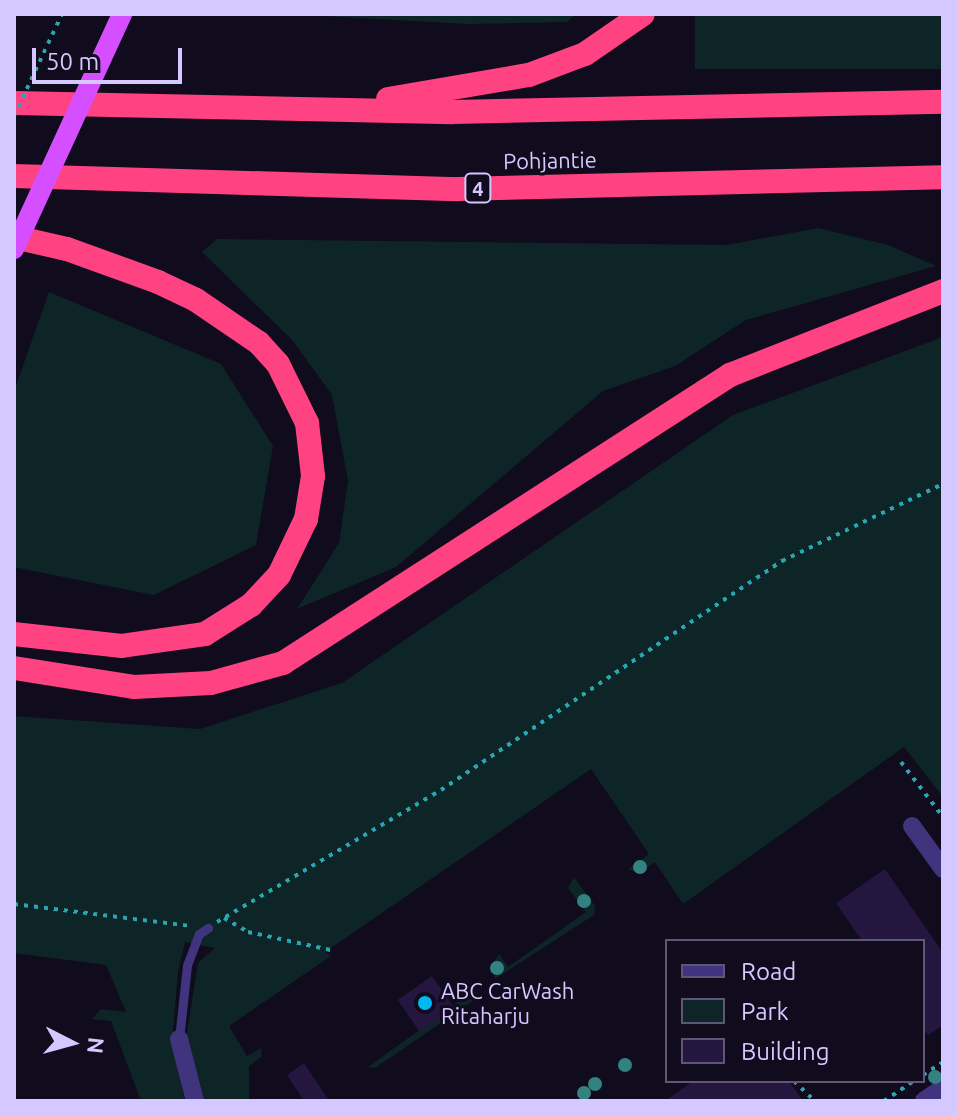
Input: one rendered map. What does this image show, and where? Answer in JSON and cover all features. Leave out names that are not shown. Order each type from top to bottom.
[{"type":"highway","points":[[317,109],[529,75],[585,54],[643,14]]},
{"type":"highway","points":[[14,103],[453,112],[943,102]]},
{"type":"highway","name":"Pohjantie","points":[[14,176],[458,189],[943,177]]},
{"type":"highway","points":[[14,237],[67,249],[158,282],[196,300],[259,343],[278,364],[301,408],[313,476],[306,519],[279,575],[251,605],[217,627],[153,645],[14,634]]},
{"type":"highway","points":[[14,668],[134,687],[211,683],[283,663],[730,375],[943,291]]},
{"type":"main road","points":[[14,249],[122,14]]},
{"type":"street","points":[[912,826],[943,869]]},
{"type":"street","points":[[179,1039],[195,1101]]},
{"type":"street","points":[[925,1101],[943,1089]]},
{"type":"lane","points":[[179,1039],[187,965],[199,934],[208,928]]},
{"type":"path","points":[[14,116],[62,14]]},
{"type":"path","points":[[14,904],[208,928],[441,790],[782,561],[943,484]]},
{"type":"path","points":[[901,762],[943,817]]},
{"type":"path","points":[[224,918],[248,932],[335,951]]},
{"type":"path","points":[[925,1074],[943,1062]]},
{"type":"path","points":[[796,1083],[815,1101]]},
{"type":"path","points":[[884,1101],[911,1083]]},
{"type":"green space","points":[[288,14],[576,14],[567,22],[467,24]]},
{"type":"green space","points":[[695,14],[943,14],[943,69],[695,69]]},
{"type":"green space","points":[[818,228],[888,245],[936,266],[746,320],[675,366],[603,391],[396,567],[297,609],[339,543],[348,481],[332,395],[293,341],[202,252],[217,239],[727,245]]},
{"type":"green space","points":[[49,292],[221,364],[273,446],[256,545],[154,595],[14,567],[14,391]]},
{"type":"green space","points":[[943,337],[943,797],[904,747],[683,904],[655,862],[639,873],[628,869],[649,854],[591,769],[325,952],[331,956],[229,1026],[247,1056],[262,1048],[261,1057],[249,1066],[249,1101],[200,1101],[186,1039],[198,963],[215,948],[185,942],[178,972],[172,1043],[185,1101],[141,1101],[111,1021],[92,1019],[101,1009],[126,1012],[106,965],[14,953],[14,716],[200,729],[342,683],[733,415]]},
{"type":"green space","points":[[574,877],[595,906],[594,915],[495,979],[492,964],[499,954],[508,967],[586,912],[568,888]]},
{"type":"green space","points":[[472,992],[478,993],[476,999],[375,1068],[368,1067]]},
{"type":"building","points":[[885,869],[943,953],[943,1025],[928,1035],[925,1031],[925,939],[861,939],[836,903]]},
{"type":"building","name":"ABC CarWash Ritaharju","points":[[432,976],[454,1008],[420,1032],[398,1000]]},
{"type":"building","points":[[304,1063],[328,1099],[304,1101],[287,1075]]},
{"type":"building","points":[[690,1083],[790,1083],[803,1101],[665,1101]]},
{"type":"place","name":"ABC CarWash Ritaharju","points":[[425,1003]]}]
